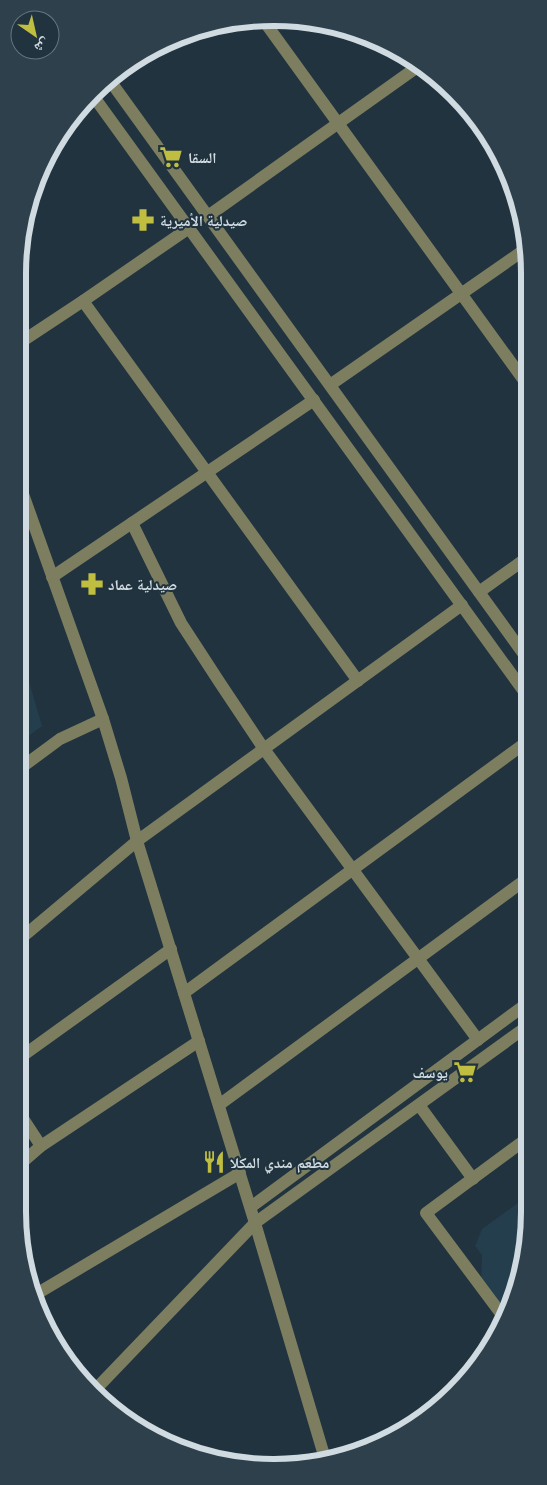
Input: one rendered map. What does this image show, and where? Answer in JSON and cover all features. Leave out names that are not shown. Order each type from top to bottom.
[{"type":"street","points":[[268,26],[521,376]]},
{"type":"street","points":[[208,216],[413,70]]},
{"type":"street","points":[[113,85],[521,650]]},
{"type":"street","points":[[97,101],[521,687]]},
{"type":"street","points":[[26,339],[188,228]]},
{"type":"street","points":[[330,385],[520,253]]},
{"type":"street","points":[[83,301],[358,681]]},
{"type":"street","points":[[52,577],[314,400]]},
{"type":"street","points":[[26,503],[103,719],[121,778],[137,841],[251,1207],[324,1454]]},
{"type":"street","points":[[132,523],[181,623],[264,749],[478,1040]]},
{"type":"street","points":[[479,592],[521,562]]},
{"type":"street","points":[[26,934],[137,841],[462,605]]},
{"type":"street","points":[[26,764],[60,739],[103,719]]},
{"type":"street","points":[[184,993],[521,746]]},
{"type":"street","points":[[219,1105],[521,883]]},
{"type":"street","points":[[26,1053],[171,949]]},
{"type":"street","points":[[251,1207],[521,1008]]},
{"type":"street","points":[[99,1386],[255,1223],[521,1031]]},
{"type":"street","points":[[26,1159],[41,1146],[199,1041]]},
{"type":"street","points":[[419,1105],[473,1179]]},
{"type":"street","points":[[26,1124],[41,1146]]},
{"type":"street","points":[[499,1312],[426,1213],[521,1143]]},
{"type":"street","points":[[39,1292],[240,1173]]},
{"type":"shaded area","points":[[26,671],[42,726],[26,738]]},
{"type":"shaded area","points":[[521,1201],[519,1244],[516,1260],[508,1291],[499,1312],[481,1286],[482,1255],[475,1246],[482,1229]]},
{"type":"place","name":"السقا","points":[[171,157]]},
{"type":"place","name":"صيدلية الأميرية","points":[[143,220]]},
{"type":"place","name":"صيدلية عماد","points":[[92,584]]},
{"type":"place","name":"يوسف","points":[[465,1072]]},
{"type":"place","name":"مطعم مندي المكلا","points":[[214,1162]]}]
